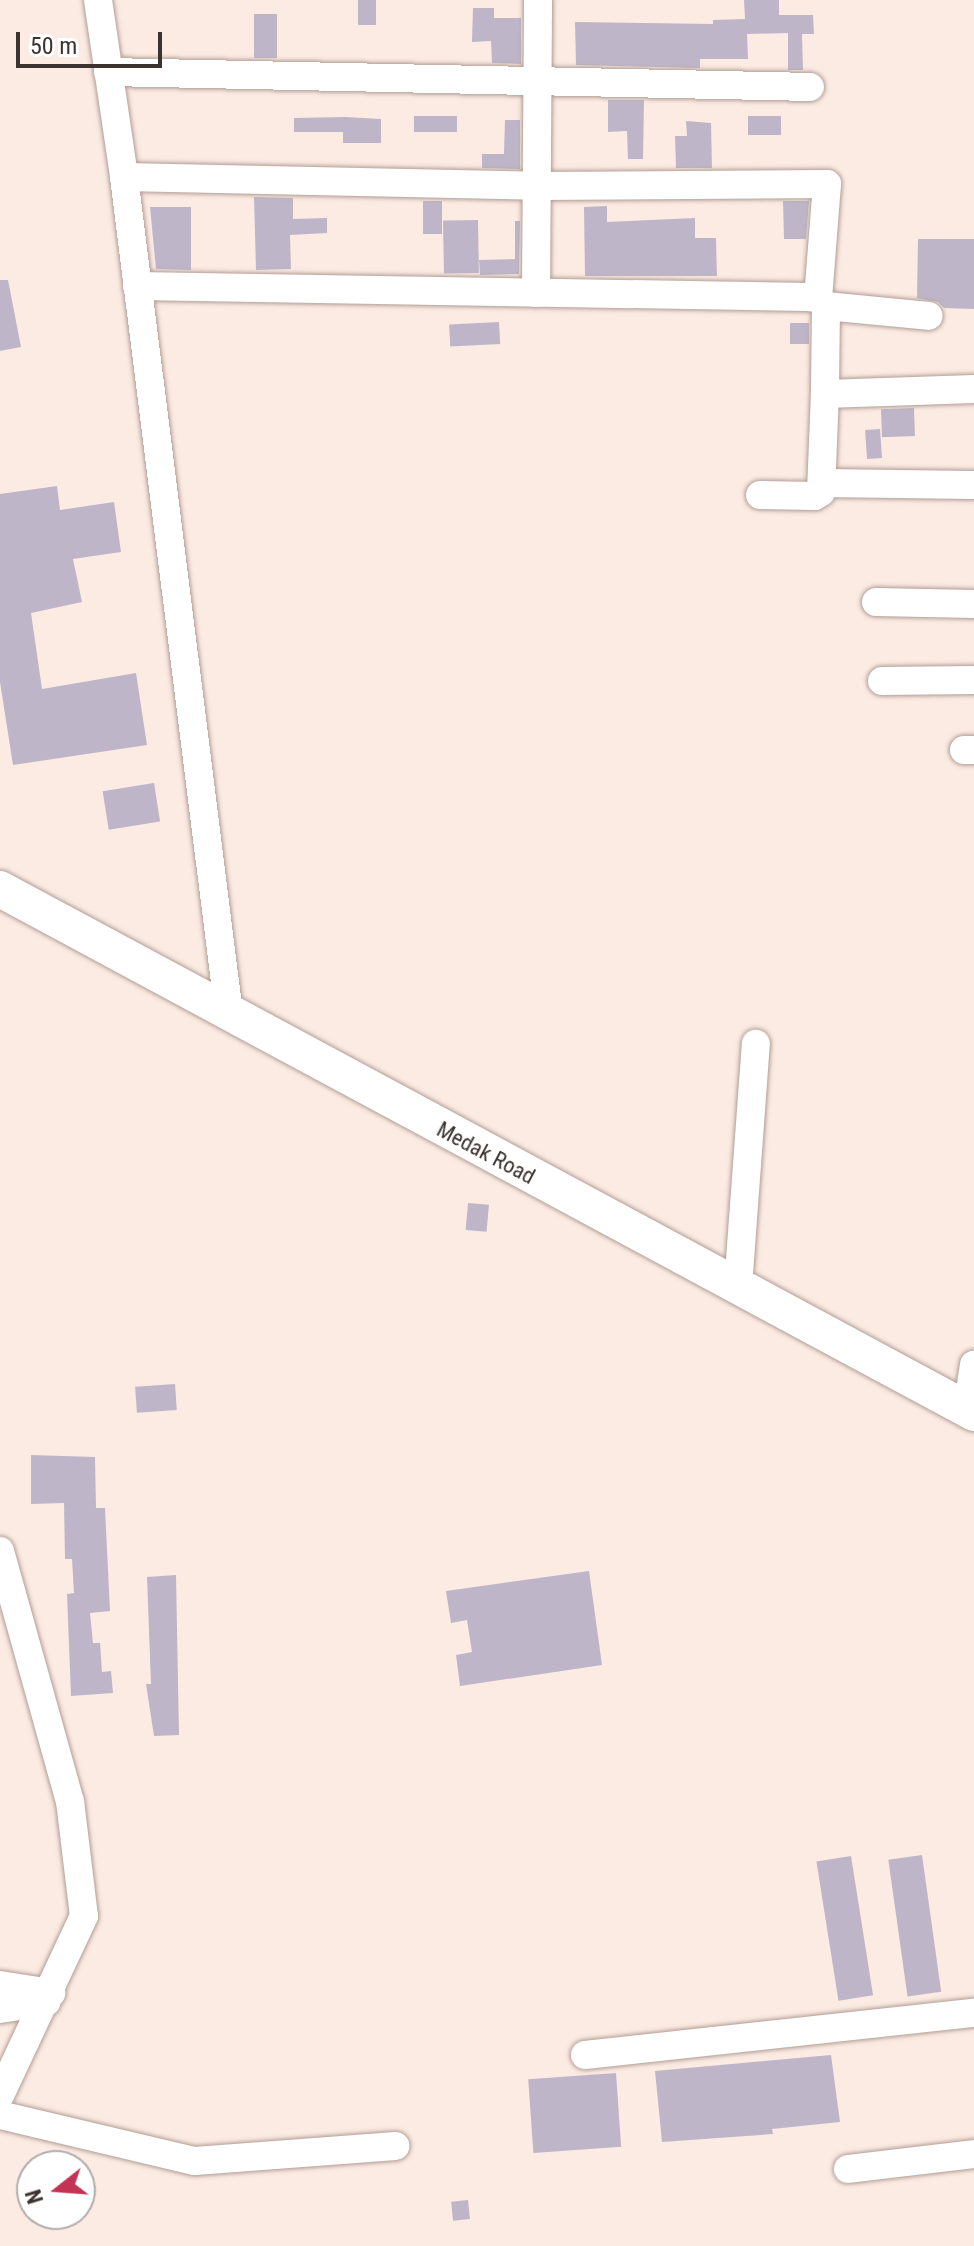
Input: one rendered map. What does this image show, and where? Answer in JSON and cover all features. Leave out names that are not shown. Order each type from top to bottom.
[{"type":"main road","name":"Medak Road","points":[[0,889],[970,1412]]},
{"type":"street","points":[[98,0],[124,177],[229,1014]]},
{"type":"street","points":[[536,293],[538,0]]},
{"type":"street","points":[[108,72],[810,87]]},
{"type":"street","points":[[124,177],[537,186],[827,184],[822,302],[825,394],[821,492],[815,496],[760,495]]},
{"type":"street","points":[[137,286],[822,302],[929,316]]},
{"type":"street","points":[[825,394],[974,389]]},
{"type":"street","points":[[822,483],[974,485]]},
{"type":"street","points":[[876,602],[974,604]]},
{"type":"street","points":[[882,681],[974,680]]},
{"type":"street","points":[[738,1287],[756,1044]]},
{"type":"street","points":[[970,1412],[974,1365]]},
{"type":"street","points":[[0,1551],[70,1801],[84,1916],[0,2095]]},
{"type":"street","points":[[0,1985],[48,1998]]},
{"type":"street","points":[[0,2009],[48,1998]]},
{"type":"street","points":[[585,2055],[974,2013]]},
{"type":"street","points":[[0,2115],[195,2161],[395,2146]]},
{"type":"street","points":[[848,2169],[974,2154]]},
{"type":"building","points":[[358,0],[376,0],[376,25],[358,25]]},
{"type":"building","points":[[744,0],[779,0],[779,15],[813,15],[814,34],[802,34],[803,70],[788,70],[788,33],[747,34],[748,59],[700,59],[700,68],[576,65],[575,22],[713,24],[713,20],[745,19]]},
{"type":"building","points":[[473,8],[494,8],[494,18],[521,18],[521,64],[492,63],[491,41],[472,42]]},
{"type":"building","points":[[254,14],[277,14],[277,58],[254,58]]},
{"type":"building","points":[[608,100],[644,100],[643,159],[628,159],[627,131],[608,132]]},
{"type":"building","points":[[414,116],[457,116],[457,132],[414,132]]},
{"type":"building","points":[[748,116],[781,116],[781,135],[748,135]]},
{"type":"building","points":[[294,118],[381,119],[381,143],[343,143],[343,132],[294,132]]},
{"type":"building","points":[[505,120],[520,120],[520,169],[482,168],[482,154],[504,154]]},
{"type":"building","points":[[686,121],[711,123],[712,168],[676,168],[675,136],[687,136]]},
{"type":"building","points":[[254,197],[293,198],[293,219],[327,218],[327,233],[290,235],[291,269],[256,270]]},
{"type":"building","points":[[423,201],[442,201],[442,234],[423,234]]},
{"type":"building","points":[[783,201],[809,201],[806,239],[784,239]]},
{"type":"building","points":[[607,206],[607,222],[695,218],[695,238],[716,238],[717,276],[585,276],[584,207]]},
{"type":"building","points":[[150,207],[191,207],[191,270],[156,269]]},
{"type":"building","points":[[478,220],[479,273],[444,274],[443,221]]},
{"type":"building","points":[[515,221],[520,221],[519,274],[480,275],[479,260],[515,259]]},
{"type":"building","points":[[918,239],[974,239],[974,309],[944,308],[938,302],[917,298]]},
{"type":"building","points":[[0,280],[8,280],[21,347],[0,351]]},
{"type":"building","points":[[499,322],[500,344],[450,347],[449,325]]},
{"type":"building","points":[[790,323],[809,323],[809,344],[790,344]]},
{"type":"building","points":[[914,408],[915,436],[882,437],[881,409]]},
{"type":"building","points":[[880,429],[882,458],[867,459],[865,430]]},
{"type":"building","points":[[57,486],[60,510],[114,502],[121,552],[73,559],[82,602],[31,613],[42,689],[136,673],[147,745],[13,765],[0,682],[0,494]]},
{"type":"building","points":[[154,783],[160,822],[109,830],[103,791]]},
{"type":"building","points":[[468,1203],[489,1205],[487,1232],[466,1230]]},
{"type":"building","points":[[175,1384],[177,1410],[137,1413],[135,1387]]},
{"type":"building","points":[[31,1455],[95,1457],[96,1508],[105,1508],[110,1611],[90,1613],[93,1643],[100,1643],[102,1672],[111,1671],[113,1693],[71,1696],[67,1594],[74,1593],[72,1559],[65,1559],[64,1503],[31,1504]]},
{"type":"building","points":[[589,1571],[602,1665],[460,1686],[456,1655],[472,1652],[467,1620],[451,1623],[446,1591]]},
{"type":"building","points":[[176,1575],[179,1735],[154,1736],[146,1684],[151,1684],[147,1577]]},
{"type":"building","points":[[922,1855],[941,1992],[908,1996],[888,1860]]},
{"type":"building","points":[[851,1856],[873,1995],[838,2001],[816,1861]]},
{"type":"building","points":[[831,2055],[840,2122],[772,2129],[773,2134],[662,2142],[655,2071]]},
{"type":"building","points":[[616,2073],[621,2147],[533,2153],[528,2079]]},
{"type":"building","points":[[468,2200],[470,2219],[453,2221],[451,2202]]}]
